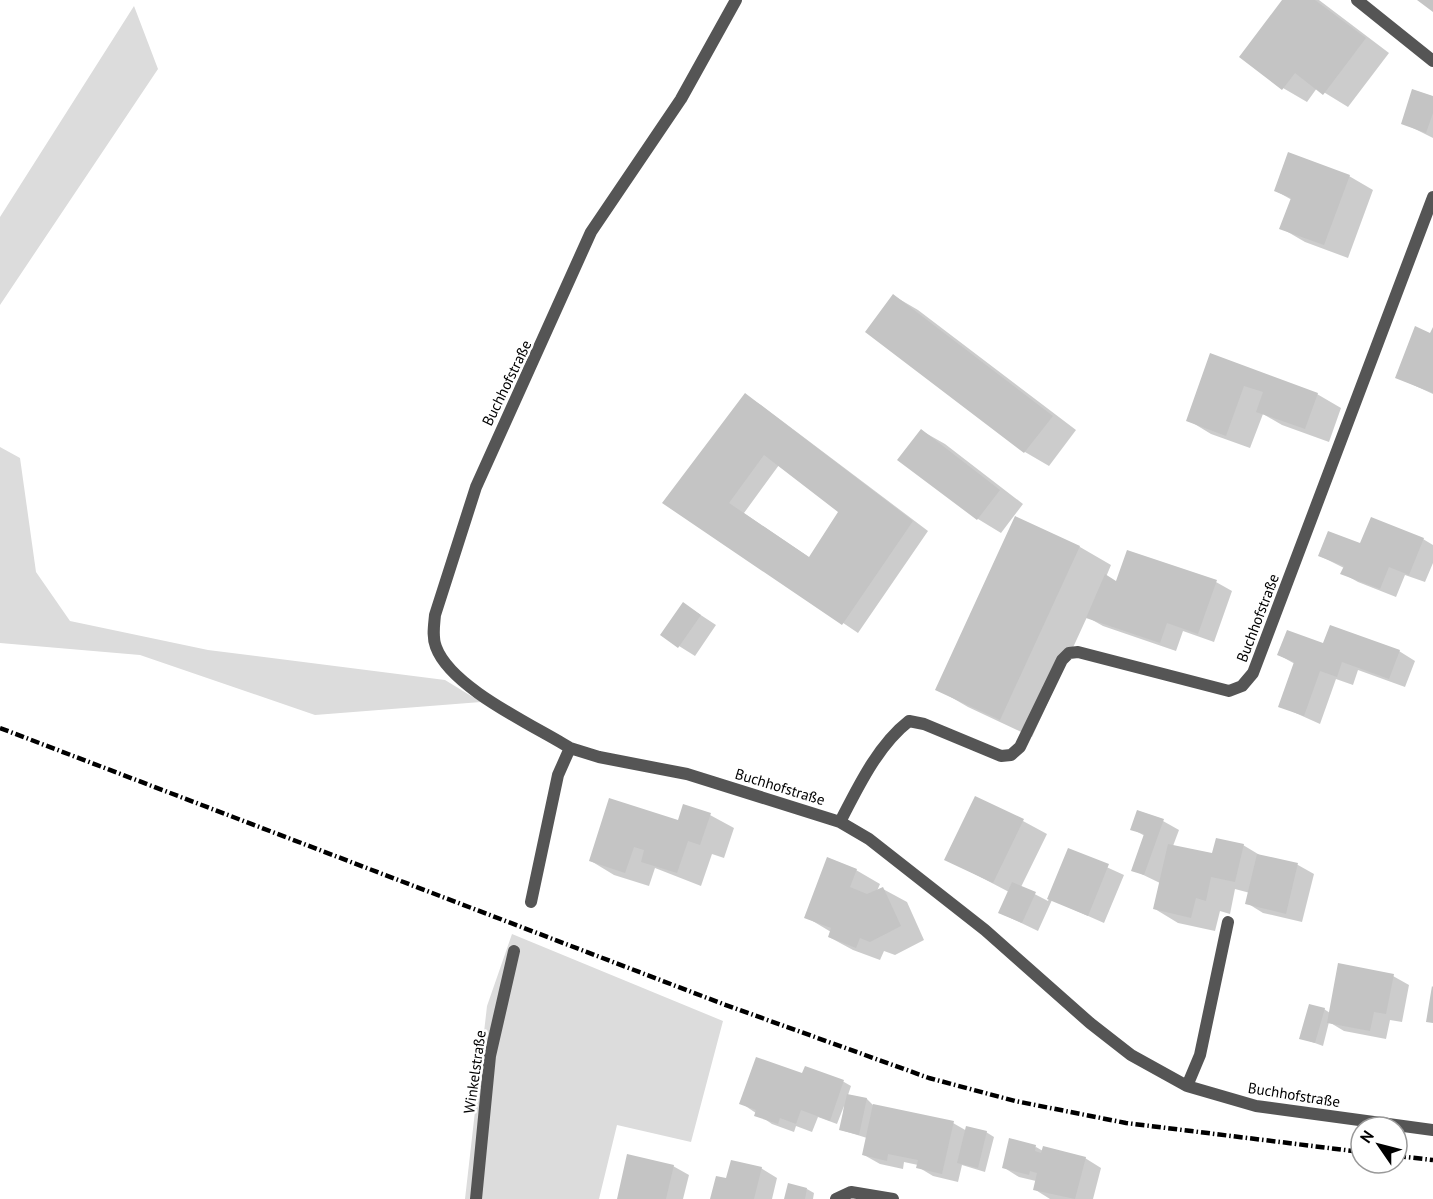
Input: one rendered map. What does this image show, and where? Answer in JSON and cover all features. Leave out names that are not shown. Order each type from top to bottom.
[{"type":"street","name":"Buchhofstraße","points":[[736,0],[681,99],[607,207],[580,255],[542,345],[476,487],[435,615],[433,632],[436,647],[454,676],[570,748],[599,757],[687,774],[840,822],[869,839],[975,922],[1090,1023],[1131,1055],[1187,1086],[1256,1106],[1433,1130]]},
{"type":"street","points":[[1357,0],[1433,61]]},
{"type":"street","name":"Buchhofstraße","points":[[840,822],[874,762],[897,730],[909,721],[924,724],[1001,756],[1011,755],[1020,747],[1062,660],[1069,653],[1078,652],[1229,691],[1242,686],[1253,673],[1433,198]]},
{"type":"street","points":[[531,902],[558,775],[570,748]]},
{"type":"street","points":[[1187,1086],[1200,1055],[1228,922]]},
{"type":"street","name":"Winkelstraße","points":[[476,1199],[490,1056],[514,951]]},
{"type":"street","points":[[836,1199],[851,1192],[893,1199]]},
{"type":"shaded area","points":[[134,6],[158,69],[0,305],[0,217]]},
{"type":"shaded area","points":[[0,447],[20,458],[36,572],[70,621],[208,650],[445,680],[481,702],[315,715],[140,655],[0,643]]},
{"type":"shaded area","points":[[512,934],[723,1021],[691,1142],[617,1125],[599,1199],[465,1199],[487,1006]]},
{"type":"building","points":[[1282,0],[1315,0],[1366,38],[1323,95],[1295,73],[1282,90],[1239,57]]},
{"type":"building","points":[[1417,0],[1433,0],[1433,12]]},
{"type":"building","points":[[1412,89],[1433,96],[1433,113],[1426,133],[1401,124]]},
{"type":"building","points":[[1288,152],[1350,175],[1324,245],[1279,229],[1291,198],[1274,191]]},
{"type":"building","points":[[893,294],[1053,416],[1024,453],[865,332]]},
{"type":"building","points":[[1415,326],[1430,333],[1433,327],[1433,393],[1395,378]]},
{"type":"building","points":[[1210,353],[1318,393],[1305,429],[1256,412],[1263,392],[1244,386],[1226,436],[1186,421]]},
{"type":"building","points":[[745,393],[913,521],[842,625],[662,503]],"holes":[[[764,455],[838,512],[809,557],[729,503]]]},
{"type":"building","points":[[921,429],[1000,490],[977,520],[897,460]]},
{"type":"building","points":[[1015,516],[1080,546],[1000,720],[935,690]]},
{"type":"building","points":[[1371,517],[1424,538],[1409,575],[1389,567],[1380,589],[1340,574],[1344,566],[1318,556],[1328,531],[1360,543]]},
{"type":"building","points":[[1127,550],[1217,580],[1198,634],[1167,623],[1160,643],[1086,618],[1105,574],[1116,581]]},
{"type":"building","points":[[683,602],[701,615],[678,648],[660,635]]},
{"type":"building","points":[[1330,625],[1400,650],[1389,679],[1342,662],[1337,677],[1320,671],[1304,716],[1278,707],[1294,662],[1277,655],[1287,630],[1323,643]]},
{"type":"building","points":[[975,796],[1024,819],[993,883],[944,860]]},
{"type":"building","points":[[609,798],[678,820],[683,804],[711,813],[700,845],[688,841],[677,873],[641,862],[644,850],[634,847],[625,873],[589,861]]},
{"type":"building","points":[[1137,810],[1164,819],[1144,875],[1131,871],[1144,834],[1130,830]]},
{"type":"building","points":[[1216,838],[1244,844],[1235,882],[1211,877],[1206,901],[1196,898],[1191,918],[1153,909],[1168,844],[1212,853]]},
{"type":"building","points":[[1068,848],[1109,864],[1088,916],[1047,899]]},
{"type":"building","points":[[1257,854],[1298,863],[1286,914],[1245,904]]},
{"type":"building","points":[[827,857],[857,869],[850,887],[867,894],[883,887],[901,926],[870,942],[860,938],[856,948],[828,937],[831,928],[804,918]]},
{"type":"building","points":[[1012,882],[1036,892],[1022,923],[998,913]]},
{"type":"building","points":[[1338,963],[1394,974],[1386,1014],[1374,1012],[1370,1031],[1327,1023]]},
{"type":"building","points":[[1433,987],[1433,1023],[1426,1022]]},
{"type":"building","points":[[1309,1004],[1325,1008],[1315,1043],[1299,1039]]},
{"type":"building","points":[[756,1057],[802,1073],[805,1066],[844,1080],[830,1121],[801,1110],[796,1124],[780,1118],[778,1124],[754,1116],[756,1110],[739,1104]]},
{"type":"building","points":[[847,1094],[867,1098],[859,1135],[839,1130]]},
{"type":"building","points":[[873,1104],[954,1121],[942,1174],[916,1168],[918,1160],[888,1154],[887,1161],[862,1155]]},
{"type":"building","points":[[966,1126],[987,1131],[978,1168],[957,1163]]},
{"type":"building","points":[[1009,1138],[1036,1145],[1035,1151],[1041,1153],[1043,1146],[1086,1157],[1075,1199],[1033,1190],[1037,1173],[1030,1171],[1029,1175],[1002,1168]]},
{"type":"building","points":[[627,1154],[674,1165],[666,1199],[617,1199]]},
{"type":"building","points":[[731,1160],[762,1167],[754,1199],[710,1199],[716,1176],[726,1178]]},
{"type":"building","points":[[788,1183],[807,1188],[805,1199],[784,1199]]},
{"type":"railway","points":[[0,728],[723,1004],[929,1078],[1015,1101],[1126,1123],[1349,1151]]},
{"type":"railway","points":[[1409,1157],[1433,1160]]}]
